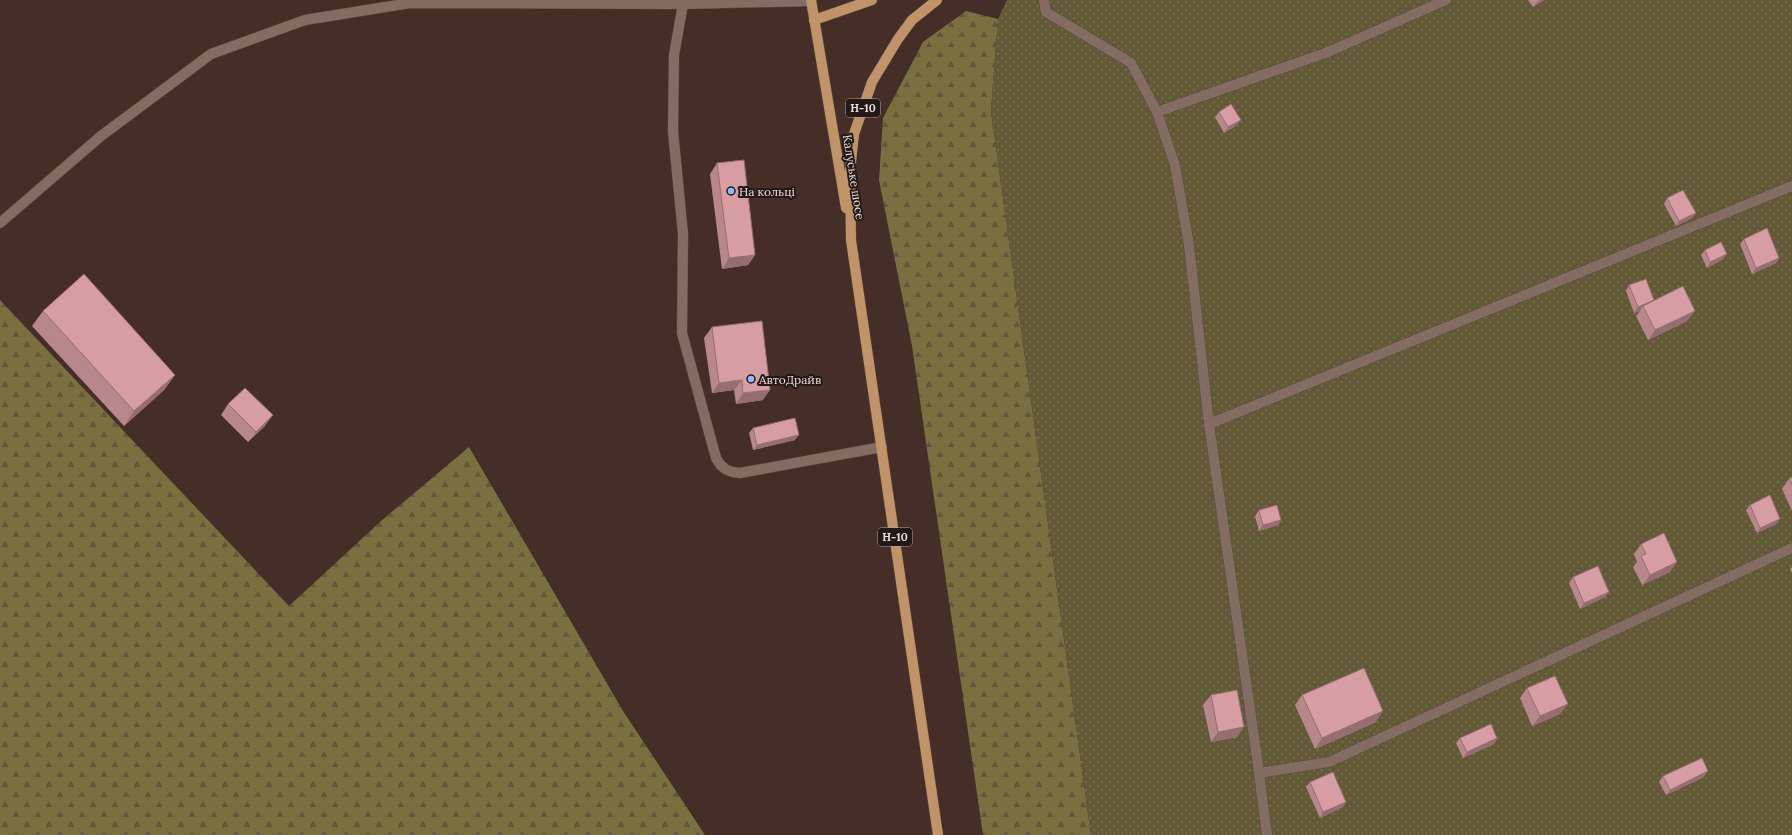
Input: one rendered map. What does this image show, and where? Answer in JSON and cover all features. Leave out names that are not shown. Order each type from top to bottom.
[{"type":"main road","points":[[814,20],[872,0]]},
{"type":"main road","name":"Н-10","points":[[937,0],[912,20],[872,82],[854,134],[850,171],[851,240],[938,835]]},
{"type":"main road","name":"Калуське шосе","points":[[811,1],[851,240]]},
{"type":"street","points":[[1044,0],[1046,12],[1131,63],[1157,112],[1175,164],[1189,245],[1209,424],[1267,835]]},
{"type":"street","points":[[1157,112],[1328,52],[1446,0]]},
{"type":"street","points":[[0,223],[101,136],[211,54],[305,20],[410,3],[811,1]]},
{"type":"street","points":[[682,2],[674,55],[673,131],[683,234],[682,333],[716,458],[721,467],[730,472],[740,473],[882,447]]},
{"type":"street","points":[[1209,424],[1792,186]]},
{"type":"street","points":[[1259,773],[1329,762],[1792,548]]},
{"type":"green space","points":[[966,11],[998,19],[991,111],[1091,835],[983,835],[912,346],[879,180],[883,118],[923,42]]},
{"type":"green space","points":[[0,300],[289,606],[381,521],[469,447],[623,711],[705,835],[0,835]]},
{"type":"shaded area","points":[[1007,0],[1792,0],[1792,835],[1091,835],[991,111],[998,19]]},
{"type":"building","points":[[1231,104],[1241,120],[1228,127],[1219,112]]},
{"type":"building","points":[[744,160],[755,255],[729,258],[717,163]]},
{"type":"building","points":[[1683,190],[1696,213],[1679,221],[1667,198]]},
{"type":"building","points":[[1767,228],[1779,258],[1756,268],[1744,239]]},
{"type":"building","points":[[1721,242],[1727,254],[1710,262],[1705,250]]},
{"type":"building","points":[[84,274],[175,375],[134,411],[43,311]]},
{"type":"building","points":[[1646,279],[1654,300],[1638,307],[1629,285]]},
{"type":"building","points":[[1683,286],[1695,311],[1655,330],[1643,306]]},
{"type":"building","points":[[762,321],[770,390],[743,393],[742,380],[719,383],[712,327]]},
{"type":"building","points":[[245,388],[273,415],[256,432],[228,404]]},
{"type":"building","points":[[795,418],[799,435],[757,445],[753,428]]},
{"type":"building","points":[[1792,477],[1792,485],[1789,479]]},
{"type":"building","points":[[1770,495],[1780,519],[1760,528],[1750,505]]},
{"type":"building","points":[[1277,505],[1281,520],[1263,525],[1259,510]]},
{"type":"building","points":[[1664,533],[1677,562],[1650,575],[1641,556],[1646,554],[1641,544]]},
{"type":"building","points":[[1598,566],[1609,592],[1584,603],[1573,577]]},
{"type":"building","points":[[1364,668],[1383,711],[1322,738],[1302,695]]},
{"type":"building","points":[[1555,676],[1568,704],[1540,716],[1527,688]]},
{"type":"building","points":[[1237,690],[1244,727],[1218,732],[1211,695]]},
{"type":"building","points":[[1491,724],[1497,738],[1467,752],[1460,738]]},
{"type":"building","points":[[1702,758],[1708,771],[1670,790],[1663,776]]},
{"type":"building","points":[[1333,772],[1346,802],[1323,812],[1310,782]]},
{"type":"place","name":"На кольці","points":[[731,191]]},
{"type":"place","name":"АвтоДрайв","points":[[751,379]]}]
